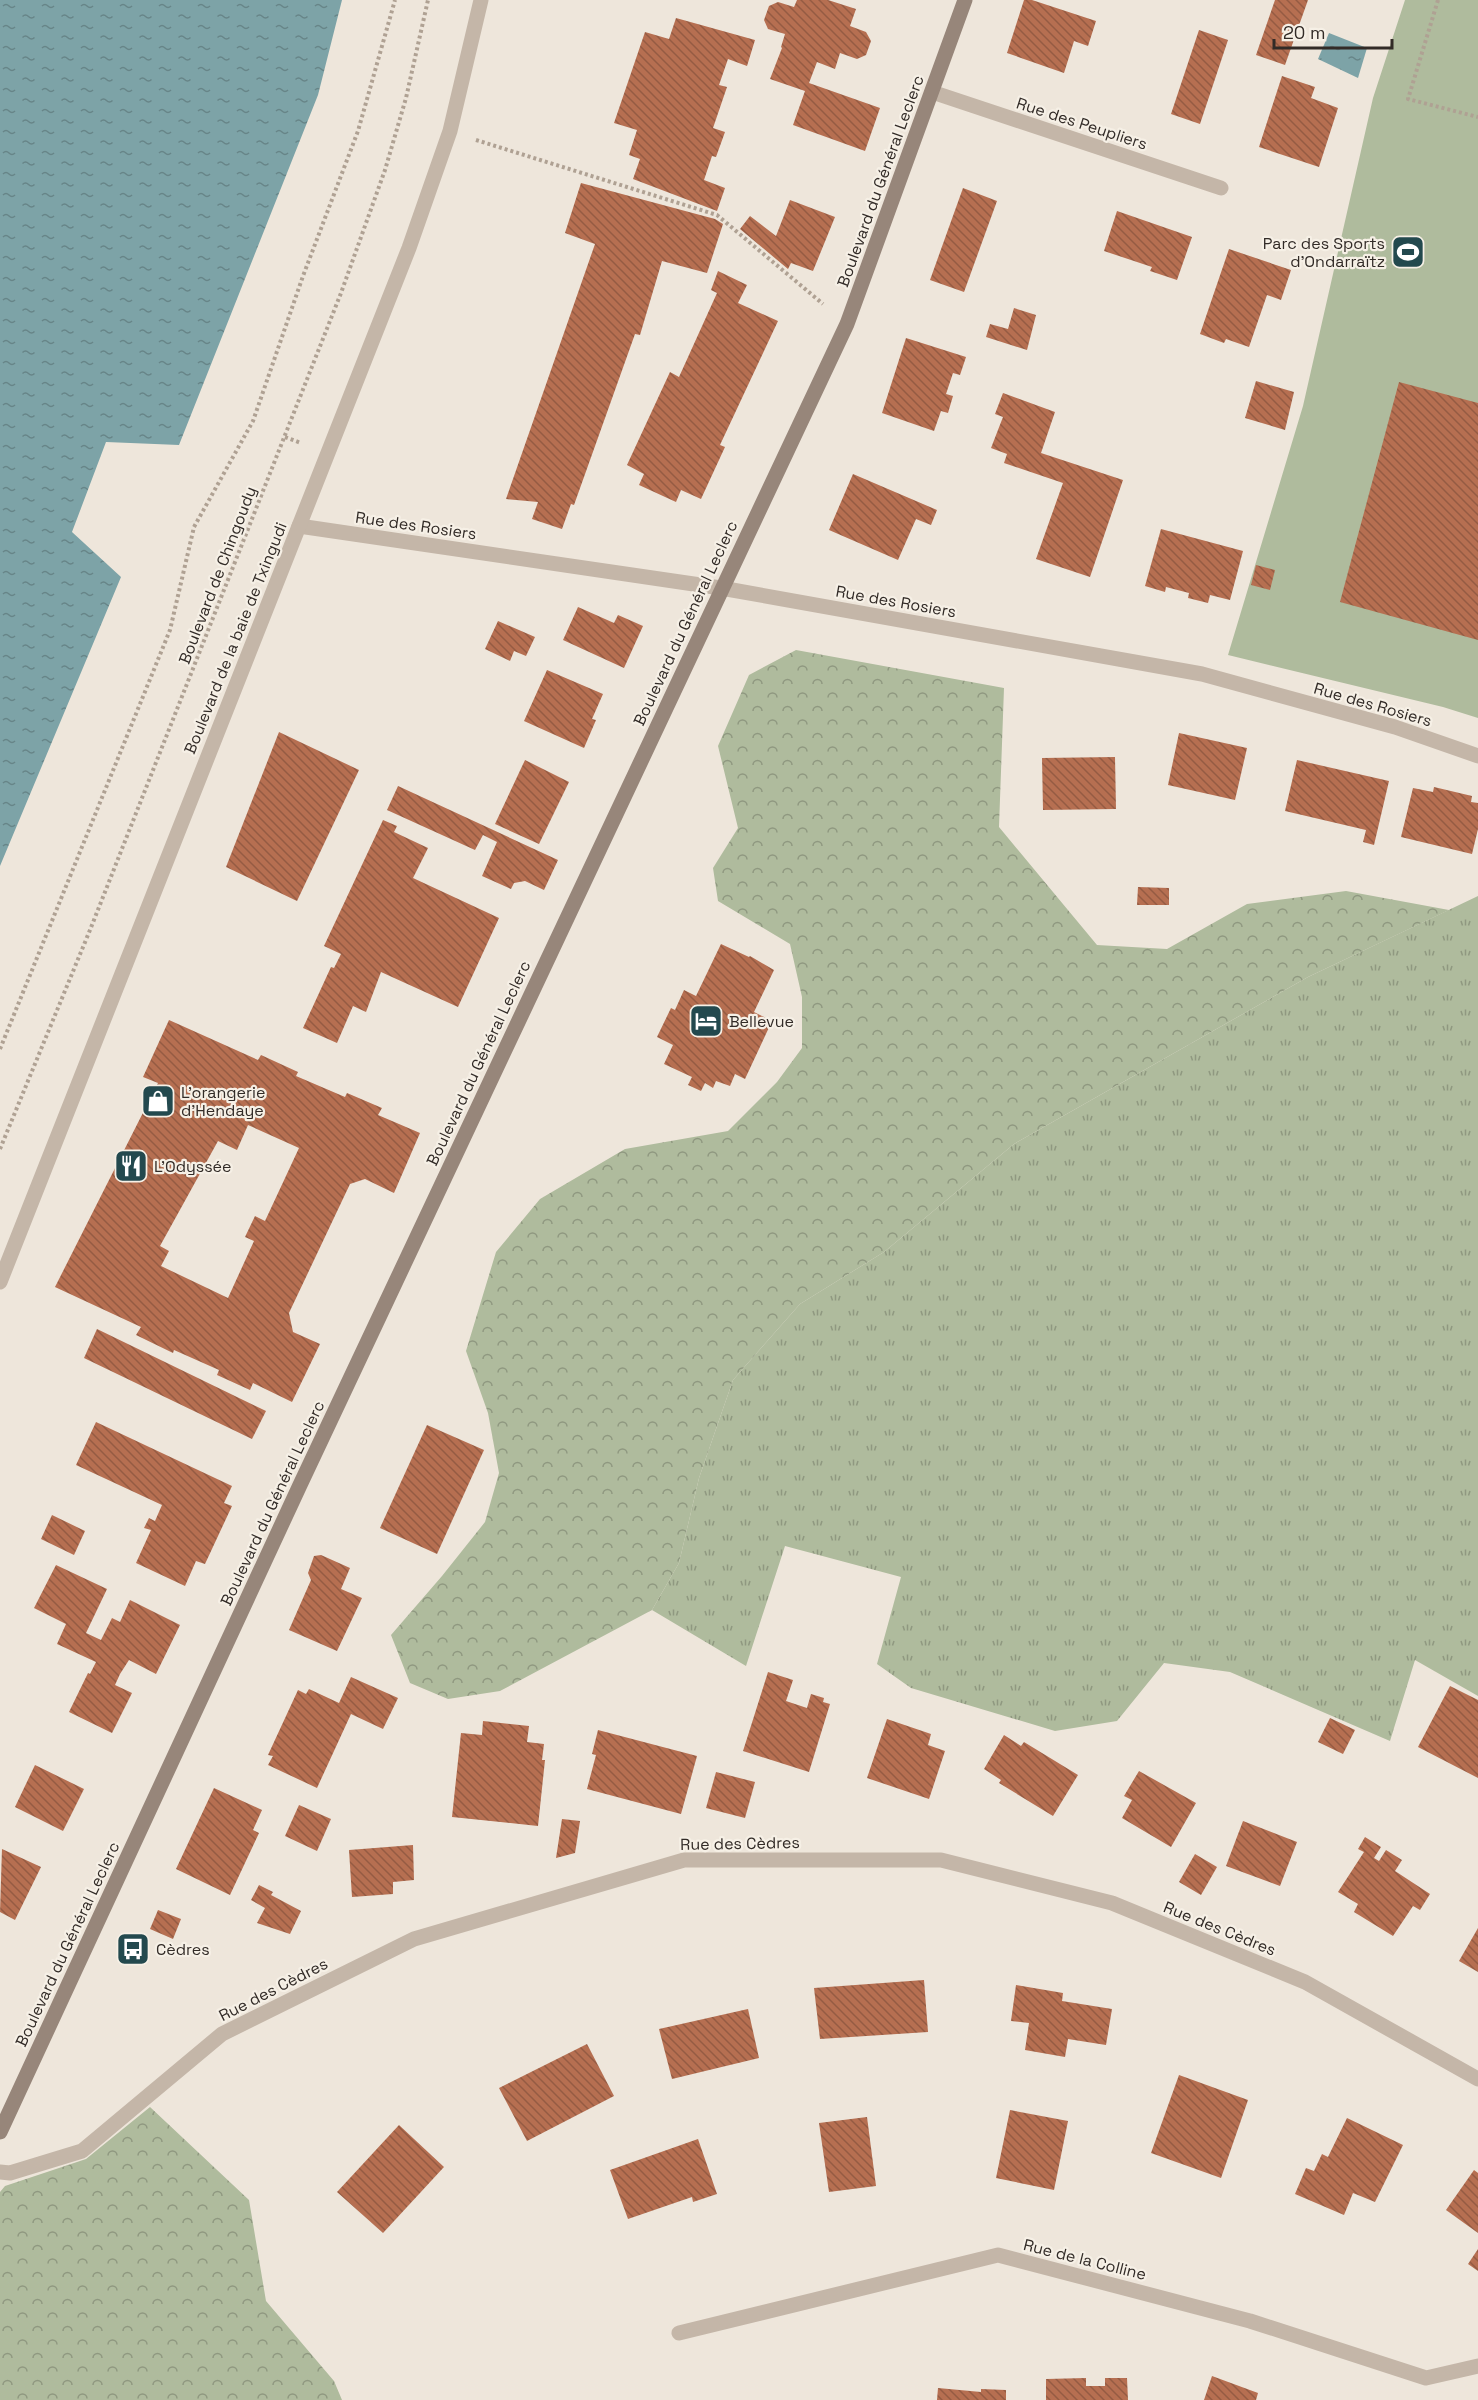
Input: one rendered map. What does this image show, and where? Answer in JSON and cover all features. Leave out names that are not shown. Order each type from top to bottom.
[{"type":"main road","name":"Boulevard du Général Leclerc","points":[[0,2132],[295,1496],[847,324],[965,0]]},
{"type":"street","name":"Boulevard de la baie de Txingudi","points":[[0,1282],[409,248],[450,131],[481,0]]},
{"type":"street","name":"Rue des Peupliers","points":[[932,92],[1221,188]]},
{"type":"street","name":"Rue des Rosiers","points":[[299,526],[721,588],[1202,674],[1395,728],[1478,756]]},
{"type":"street","name":"Rue des Cèdres","points":[[0,2172],[10,2173],[82,2151],[222,2034],[414,1939],[684,1860],[941,1860],[1112,1903],[1305,1982],[1478,2079]]},
{"type":"street","name":"Rue de la Colline","points":[[679,2333],[998,2255],[1250,2321],[1426,2378],[1478,2366]]},
{"type":"path","points":[[0,1049],[170,630],[194,527],[253,421],[303,276],[358,131],[395,0]]},
{"type":"path","name":"Boulevard de Chingoudy","points":[[0,1149],[86,941],[341,293],[385,170],[406,98],[428,0]]},
{"type":"path","points":[[1438,0],[1408,99],[1478,117]]},
{"type":"path","points":[[450,131],[717,215],[847,324]]},
{"type":"green space","name":"Parc des Sports d'Ondarraïtz","points":[[1405,0],[1478,0],[1478,718],[1443,707],[1228,655],[1303,406],[1373,98]]},
{"type":"green space","points":[[796,650],[1004,688],[999,827],[1097,945],[1167,949],[1247,904],[1346,891],[1449,910],[1308,977],[1014,1144],[884,1252],[800,1304],[733,1380],[699,1478],[679,1563],[652,1610],[500,1691],[448,1699],[410,1683],[391,1635],[485,1522],[499,1473],[488,1413],[466,1351],[496,1252],[540,1199],[625,1149],[728,1131],[777,1082],[802,1048],[802,997],[790,944],[718,901],[713,868],[738,828],[718,746],[749,675]]},
{"type":"green space","points":[[1478,896],[1478,1696],[1415,1660],[1390,1741],[1230,1672],[1164,1663],[1117,1721],[1055,1731],[911,1688],[877,1664],[901,1577],[785,1546],[746,1666],[652,1610],[679,1563],[699,1478],[733,1380],[800,1304],[884,1252],[1014,1144],[1308,977]]},
{"type":"green space","points":[[150,2107],[249,2200],[266,2301],[334,2381],[342,2400],[0,2400],[0,2192],[5,2186],[86,2159]]},
{"type":"water","points":[[0,0],[342,0],[318,95],[179,445],[106,442],[72,532],[121,577],[0,866]]},
{"type":"water","points":[[1329,33],[1367,48],[1358,78],[1318,59]]},
{"type":"building","points":[[797,0],[828,0],[856,9],[850,26],[866,32],[871,41],[866,55],[857,59],[840,53],[835,69],[817,62],[809,83],[880,108],[865,151],[793,125],[805,91],[770,79],[785,34],[768,29],[764,20],[769,6],[778,2],[794,7]]},
{"type":"building","points":[[1024,0],[1032,0],[1096,21],[1088,46],[1074,41],[1064,73],[1007,53]]},
{"type":"building","points":[[1275,0],[1308,0],[1285,65],[1256,55]]},
{"type":"building","points":[[676,18],[755,40],[747,66],[728,59],[719,85],[727,87],[713,128],[725,132],[716,157],[712,156],[704,180],[725,188],[717,211],[633,179],[640,159],[629,155],[637,130],[614,123],[645,32],[669,39]]},
{"type":"building","points":[[1199,30],[1228,40],[1200,124],[1171,114]]},
{"type":"building","points":[[1282,76],[1315,87],[1311,98],[1338,108],[1319,167],[1259,147]]},
{"type":"building","points":[[581,183],[715,219],[723,224],[707,273],[662,261],[640,335],[635,334],[574,505],[571,504],[562,529],[532,519],[538,502],[506,499],[595,244],[565,233]]},
{"type":"building","points":[[963,188],[997,201],[964,292],[930,280]]},
{"type":"building","points":[[790,200],[835,217],[813,271],[791,263],[788,269],[740,229],[750,216],[776,236]]},
{"type":"building","points":[[1117,211],[1192,237],[1177,280],[1150,271],[1152,267],[1104,251]]},
{"type":"building","points":[[1229,249],[1291,270],[1281,300],[1267,295],[1249,347],[1226,339],[1224,343],[1200,334]]},
{"type":"building","points":[[718,271],[747,285],[738,303],[778,321],[720,445],[725,447],[701,499],[681,490],[676,502],[639,485],[644,474],[627,465],[670,372],[679,377],[717,293],[711,290]]},
{"type":"building","points":[[1014,308],[1036,315],[1027,350],[986,337],[990,324],[1008,329]]},
{"type":"building","points":[[906,338],[966,357],[960,375],[953,373],[946,394],[953,396],[948,413],[941,411],[934,431],[882,413]]},
{"type":"building","points":[[1256,381],[1294,392],[1285,430],[1245,418]]},
{"type":"building","points":[[1399,382],[1478,403],[1478,640],[1340,602]]},
{"type":"building","points":[[1003,393],[1055,412],[1041,453],[1123,480],[1090,577],[1036,559],[1063,483],[1004,463],[1007,454],[991,448],[1003,417],[995,414]]},
{"type":"building","points":[[853,474],[937,510],[931,525],[916,519],[898,560],[829,530]]},
{"type":"building","points":[[1161,529],[1243,551],[1230,600],[1210,595],[1208,603],[1188,598],[1189,593],[1166,587],[1165,592],[1145,586]]},
{"type":"building","points":[[1256,565],[1275,570],[1270,590],[1251,585]]},
{"type":"building","points":[[578,607],[614,623],[618,615],[643,626],[624,668],[563,640]]},
{"type":"building","points":[[498,621],[535,637],[526,656],[514,651],[510,661],[485,649]]},
{"type":"building","points":[[547,670],[603,694],[592,719],[596,720],[584,748],[524,721]]},
{"type":"building","points":[[279,732],[359,770],[297,901],[226,867]]},
{"type":"building","points":[[1179,733],[1247,748],[1235,800],[1168,785]]},
{"type":"building","points":[[1115,757],[1116,809],[1043,810],[1042,758]]},
{"type":"building","points":[[525,760],[569,782],[539,844],[495,824]]},
{"type":"building","points":[[1297,760],[1389,781],[1374,845],[1363,842],[1366,830],[1285,811]]},
{"type":"building","points":[[398,786],[558,860],[544,890],[525,881],[514,883],[511,889],[482,876],[497,842],[483,835],[475,850],[387,810]]},
{"type":"building","points":[[1434,787],[1472,796],[1471,802],[1478,803],[1478,829],[1472,854],[1401,837],[1413,788],[1433,792]]},
{"type":"building","points":[[383,820],[397,826],[394,832],[428,848],[413,878],[499,918],[458,1007],[381,972],[366,1012],[353,1006],[337,1043],[303,1028],[331,967],[334,968],[341,954],[324,946]]},
{"type":"building","points":[[1138,887],[1169,888],[1169,905],[1137,905]]},
{"type":"building","points":[[721,944],[750,956],[774,970],[754,1012],[772,1021],[745,1079],[735,1074],[730,1086],[716,1081],[713,1088],[705,1083],[701,1091],[688,1085],[692,1077],[664,1064],[673,1045],[657,1037],[671,1008],[675,1010],[684,990],[696,996]]},
{"type":"building","points":[[169,1020],[258,1060],[261,1055],[298,1072],[296,1076],[345,1097],[347,1093],[382,1108],[378,1115],[420,1133],[394,1193],[365,1179],[350,1184],[289,1313],[293,1332],[320,1344],[292,1402],[253,1383],[250,1390],[217,1375],[219,1370],[174,1350],[173,1353],[136,1335],[141,1327],[55,1287],[158,1083],[143,1077]],"holes":[[[248,1125],[299,1148],[265,1221],[255,1216],[245,1237],[254,1241],[228,1298],[161,1266],[169,1251],[160,1246],[218,1141],[237,1150]]]},
{"type":"building","points":[[97,1329],[266,1411],[252,1439],[84,1358]]},
{"type":"building","points":[[96,1422],[232,1486],[224,1503],[232,1506],[205,1564],[196,1561],[185,1586],[136,1563],[151,1530],[144,1528],[149,1518],[155,1521],[162,1505],[76,1465]]},
{"type":"building","points":[[427,1425],[484,1450],[437,1554],[380,1528]]},
{"type":"building","points":[[52,1515],[85,1531],[74,1555],[41,1539]]},
{"type":"building","points":[[321,1555],[350,1568],[341,1589],[362,1598],[337,1651],[289,1630],[311,1580],[308,1573],[314,1556]]},
{"type":"building","points":[[56,1565],[107,1589],[86,1633],[101,1640],[112,1618],[120,1622],[130,1600],[180,1625],[156,1674],[129,1660],[120,1674],[115,1685],[132,1693],[112,1733],[69,1712],[88,1673],[90,1674],[96,1662],[57,1644],[66,1624],[34,1608]]},
{"type":"building","points":[[768,1672],[793,1680],[786,1701],[807,1708],[811,1694],[824,1698],[823,1702],[830,1704],[809,1772],[743,1751]]},
{"type":"building","points":[[351,1677],[398,1698],[383,1729],[351,1714],[317,1788],[268,1765],[273,1756],[268,1755],[298,1690],[306,1694],[309,1689],[339,1703]]},
{"type":"building","points":[[1450,1686],[1478,1700],[1478,1778],[1418,1747]]},
{"type":"building","points":[[1330,1718],[1355,1730],[1343,1754],[1318,1742]]},
{"type":"building","points":[[887,1719],[931,1734],[928,1745],[945,1751],[929,1799],[867,1778]]},
{"type":"building","points":[[483,1721],[529,1726],[527,1742],[544,1744],[542,1760],[545,1760],[538,1826],[452,1817],[461,1733],[482,1735]]},
{"type":"building","points":[[598,1730],[697,1756],[681,1814],[587,1789],[596,1755],[592,1754]]},
{"type":"building","points":[[1004,1735],[1021,1746],[1024,1742],[1078,1775],[1053,1816],[999,1783],[1001,1780],[984,1769]]},
{"type":"building","points":[[35,1765],[84,1789],[63,1831],[15,1807]]},
{"type":"building","points":[[1139,1771],[1196,1803],[1171,1847],[1122,1818],[1132,1800],[1124,1796]]},
{"type":"building","points":[[716,1772],[755,1782],[745,1818],[706,1808]]},
{"type":"building","points":[[214,1788],[262,1810],[253,1830],[259,1833],[230,1895],[176,1869]]},
{"type":"building","points":[[299,1805],[331,1819],[317,1851],[285,1836]]},
{"type":"building","points":[[562,1819],[580,1821],[575,1853],[556,1858]]},
{"type":"building","points":[[1243,1821],[1297,1842],[1280,1886],[1226,1866]]},
{"type":"building","points":[[1365,1837],[1381,1847],[1374,1858],[1379,1861],[1386,1850],[1402,1860],[1395,1871],[1430,1894],[1420,1910],[1413,1906],[1393,1936],[1354,1912],[1358,1904],[1338,1892],[1364,1852],[1358,1849]]},
{"type":"building","points":[[413,1845],[414,1880],[393,1882],[393,1894],[352,1897],[349,1850]]},
{"type":"building","points":[[2,1849],[41,1867],[15,1920],[0,1912]]},
{"type":"building","points":[[1195,1854],[1217,1867],[1201,1895],[1179,1882]]},
{"type":"building","points":[[259,1885],[273,1892],[271,1895],[301,1911],[290,1934],[257,1923],[265,1908],[251,1900]]},
{"type":"building","points":[[158,1910],[181,1919],[173,1939],[150,1929]]},
{"type":"building","points":[[1478,1928],[1478,1972],[1459,1961]]},
{"type":"building","points":[[924,1980],[928,2032],[820,2039],[814,1988]]},
{"type":"building","points":[[1016,1985],[1063,1993],[1062,2001],[1112,2009],[1106,2045],[1068,2039],[1065,2057],[1025,2050],[1029,2023],[1011,2021]]},
{"type":"building","points":[[748,2009],[759,2058],[672,2079],[659,2029]]},
{"type":"building","points":[[587,2044],[614,2096],[527,2141],[499,2088]]},
{"type":"building","points":[[1179,2075],[1248,2100],[1221,2178],[1151,2153]]},
{"type":"building","points":[[1010,2110],[1068,2121],[1054,2190],[996,2178]]},
{"type":"building","points":[[867,2117],[876,2186],[829,2192],[819,2123]]},
{"type":"building","points":[[1347,2118],[1403,2145],[1375,2202],[1353,2193],[1344,2215],[1295,2194],[1306,2168],[1314,2171],[1322,2154],[1328,2157]]},
{"type":"building","points":[[399,2125],[444,2167],[383,2233],[337,2192]]},
{"type":"building","points":[[698,2139],[717,2194],[693,2202],[692,2197],[628,2219],[610,2170]]},
{"type":"building","points":[[1474,2170],[1478,2173],[1478,2233],[1446,2210]]},
{"type":"building","points":[[1478,2249],[1478,2271],[1468,2264]]},
{"type":"building","points":[[1212,2376],[1258,2393],[1256,2400],[1204,2400]]},
{"type":"building","points":[[1086,2378],[1086,2386],[1105,2386],[1105,2378],[1127,2378],[1128,2400],[1046,2400],[1046,2379]]},
{"type":"building","points":[[938,2388],[981,2392],[981,2389],[1006,2390],[1006,2400],[937,2400]]},
{"type":"place","name":"Parc des Sports d'Ondarraïtz","points":[[1408,252]]},
{"type":"place","name":"Bellevue","points":[[706,1021]]},
{"type":"place","name":"L'orangerie d'Hendaye","points":[[158,1101]]},
{"type":"place","name":"L'Odyssée","points":[[131,1166]]},
{"type":"place","name":"Cèdres","points":[[133,1949]]}]
